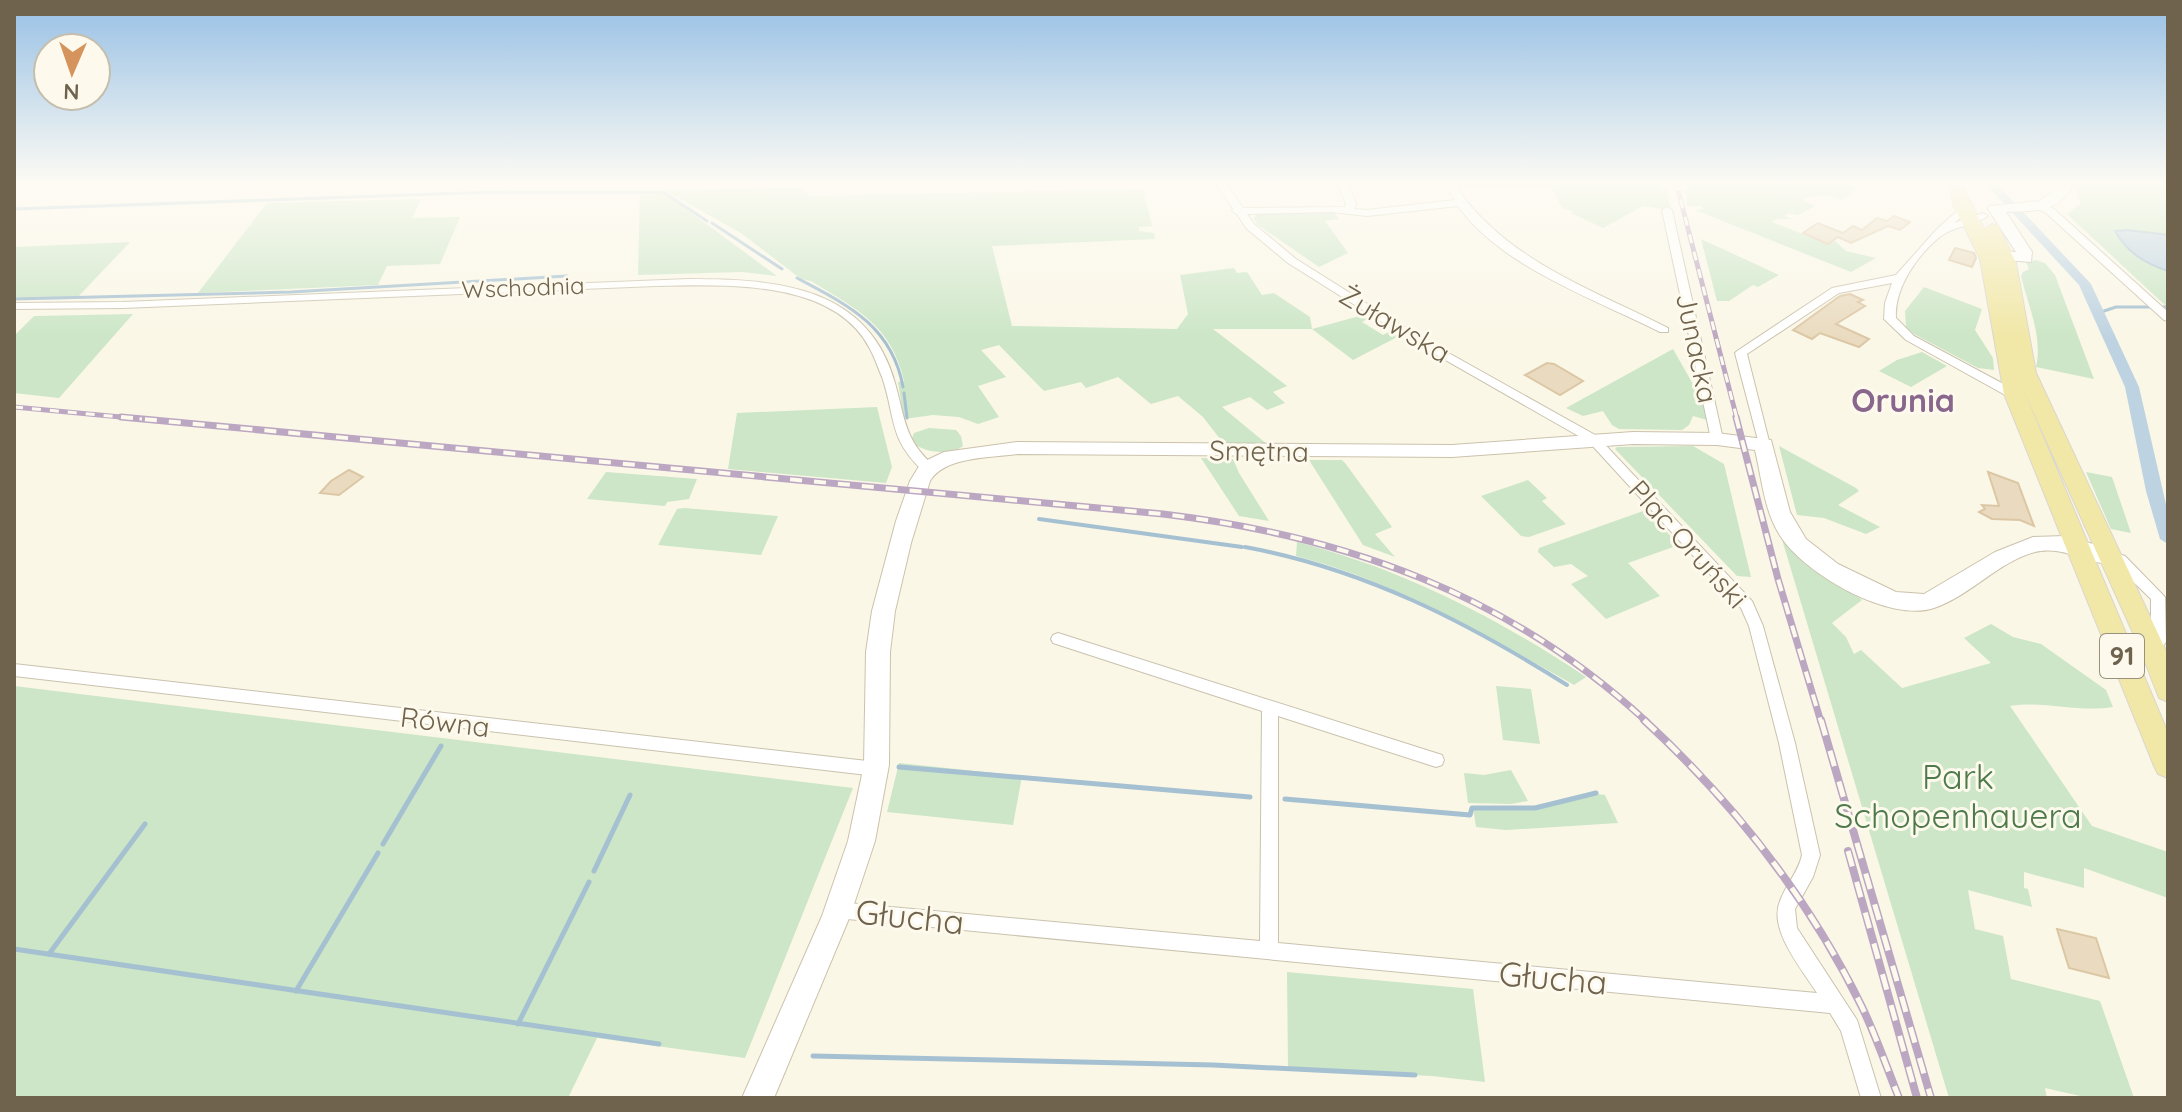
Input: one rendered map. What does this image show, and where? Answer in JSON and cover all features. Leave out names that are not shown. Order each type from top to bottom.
[{"type":"main road","name":"91","points":[[1983,234],[1992,250],[2011,385],[2087,538],[2110,557],[2151,644],[2168,691]]},
{"type":"main road","name":"91","points":[[1983,234],[1992,250],[2020,351],[2168,766]]},
{"type":"street","name":"Żuławska","points":[[1259,234],[1333,288],[1593,439]]},
{"type":"street","points":[[1488,234],[1501,244],[1664,330]]},
{"type":"street","name":"Junacka","points":[[1672,234],[1717,439]]},
{"type":"street","points":[[1940,234],[1900,278],[1889,303],[1890,319],[1898,329],[1987,380],[2011,385],[2043,410]]},
{"type":"street","points":[[1950,234],[2021,259],[2026,255],[2011,234]]},
{"type":"street","points":[[2075,234],[2160,310]]},
{"type":"street","points":[[1900,278],[1857,285],[1826,296],[1741,353],[1782,517],[1793,540],[1844,577],[1902,604],[1925,602],[2031,543],[2087,538]]},
{"type":"street","name":"Wschodnia","points":[[14,306],[123,305],[656,283],[780,285],[835,308],[869,338],[883,361],[897,427],[904,444],[928,468]]},
{"type":"street","points":[[1857,285],[1889,303]]},
{"type":"street","points":[[1987,380],[2011,385]]},
{"type":"street","name":"Plac Oruński","points":[[1593,439],[1717,439],[1764,445]]},
{"type":"street","name":"Plac Oruński","points":[[1593,439],[1750,609],[1787,743],[1811,855],[1809,873],[1785,906],[1784,918],[1789,931],[1836,1004]]},
{"type":"street","name":"Smętna","points":[[928,468],[954,455],[1031,447],[1452,451],[1593,439]]},
{"type":"street","points":[[758,1098],[837,910],[863,831],[876,769],[879,639],[916,491],[928,468]]},
{"type":"street","points":[[2110,557],[2120,560],[2164,601],[2158,642],[2151,644]]},
{"type":"street","points":[[1058,639],[1436,760]]},
{"type":"street","name":"Równa","points":[[14,670],[876,769]]},
{"type":"street","points":[[1269,952],[1270,706]]},
{"type":"street","name":"Głucha","points":[[837,910],[1836,1004]]},
{"type":"street","points":[[1836,1004],[1850,1027],[1871,1098]]},
{"type":"green space","points":[[243,234],[453,234],[440,264],[387,266],[378,285],[198,293]]},
{"type":"green space","points":[[639,234],[720,234],[777,276],[742,272],[638,275]]},
{"type":"green space","points":[[742,234],[1154,234],[1155,239],[992,246],[1012,326],[1177,329],[1188,314],[1180,275],[1234,268],[1237,273],[1247,272],[1262,295],[1274,293],[1310,317],[1312,329],[1213,329],[1287,386],[1273,392],[1285,403],[1267,410],[1250,397],[1222,407],[1268,445],[1224,444],[1203,417],[1178,396],[1151,404],[1118,377],[1086,388],[1081,382],[1044,391],[999,345],[981,350],[1006,377],[978,386],[999,417],[978,424],[959,417],[933,415],[904,419],[898,382],[904,381],[898,362],[881,332],[857,310],[811,281],[801,279]]},
{"type":"green space","points":[[1271,234],[1334,234],[1348,253],[1319,267]]},
{"type":"green space","points":[[1755,234],[1802,234],[1828,244],[1835,241],[1846,251],[1876,258],[1851,272]]},
{"type":"green space","points":[[2088,234],[2168,234],[2168,308]]},
{"type":"green space","points":[[1701,239],[1779,275],[1758,287],[1753,285],[1729,301],[1717,301]]},
{"type":"green space","points":[[130,242],[76,299],[14,298],[14,247]]},
{"type":"green space","points":[[2036,260],[2045,263],[2055,275],[2094,379],[2036,367],[2038,344],[2021,276],[2029,269],[2026,262]]},
{"type":"green space","points":[[1924,287],[1982,309],[1975,330],[1993,358],[1994,370],[1978,368],[1906,327],[1905,311]]},
{"type":"green space","points":[[133,314],[59,398],[14,393],[14,336],[34,316]]},
{"type":"green space","points":[[1363,315],[1369,318],[1362,322],[1383,335],[1393,330],[1401,335],[1353,360],[1312,329]]},
{"type":"green space","points":[[1673,349],[1694,386],[1704,388],[1710,421],[1693,416],[1689,425],[1682,430],[1619,429],[1612,425],[1603,411],[1583,416],[1566,408]]},
{"type":"green space","points":[[1922,352],[1947,366],[1911,387],[1879,371],[1897,360]]},
{"type":"green space","points":[[877,407],[892,467],[886,483],[728,469],[737,413]]},
{"type":"green space","points":[[929,428],[956,430],[963,446],[936,452],[911,441],[914,433]]},
{"type":"green space","points":[[1693,446],[1724,464],[1751,577],[1737,576],[1615,449]]},
{"type":"green space","points":[[1779,446],[1856,488],[1859,491],[1838,505],[1880,527],[1866,534],[1824,518],[1797,515]]},
{"type":"green space","points":[[1201,458],[1233,459],[1269,521],[1239,516]]},
{"type":"green space","points":[[1309,460],[1342,460],[1345,463],[1392,527],[1375,534],[1395,557],[1363,545]]},
{"type":"green space","points":[[606,472],[697,479],[689,499],[667,502],[665,506],[587,499]]},
{"type":"green space","points":[[2086,472],[2112,477],[2131,533],[2111,529]]},
{"type":"green space","points":[[1528,480],[1547,498],[1542,501],[1566,524],[1529,537],[1521,536],[1481,496]]},
{"type":"green space","points":[[677,509],[778,516],[761,555],[658,545]]},
{"type":"green space","points":[[1646,510],[1679,545],[1628,563],[1660,596],[1606,619],[1571,584],[1588,576],[1571,564],[1554,567],[1538,552],[1539,548]]},
{"type":"green space","name":"Park Schopenhauera","points":[[1781,536],[1862,600],[1832,623],[1846,637],[1854,654],[1861,650],[1902,688],[1991,663],[1964,638],[1991,624],[2013,637],[2041,644],[2106,690],[2113,707],[2010,706],[2092,826],[2168,852],[2168,898],[2084,868],[2084,888],[2024,872],[2024,888],[2028,889],[2032,907],[1968,890],[1975,929],[2003,936],[2011,979],[2100,1001],[2134,1098],[2089,1098],[2045,1088],[2047,1098],[1949,1098]]},
{"type":"green space","points":[[1297,542],[1374,566],[1447,597],[1518,634],[1586,677],[1574,685],[1405,595],[1296,556]]},
{"type":"green space","points":[[14,686],[853,788],[745,1058],[597,1038],[568,1098],[14,1098]]},
{"type":"green space","points":[[1496,686],[1531,689],[1540,744],[1503,740]]},
{"type":"green space","points":[[899,763],[1022,776],[1013,825],[887,812]]},
{"type":"green space","points":[[1511,770],[1528,801],[1511,804],[1468,803],[1464,773],[1484,775]]},
{"type":"green space","points":[[1605,795],[1618,823],[1506,830],[1476,827],[1473,807],[1535,809]]},
{"type":"green space","points":[[1287,972],[1473,989],[1485,1082],[1432,1076],[1288,1069]]},
{"type":"water","points":[[2117,234],[2168,235],[2168,271],[2144,261]]},
{"type":"building","points":[[1805,234],[1871,234],[1851,243],[1838,237],[1828,244]]},
{"type":"building","points":[[1955,248],[1974,253],[1976,258],[1972,267],[1949,260]]},
{"type":"building","points":[[1850,294],[1863,300],[1858,302],[1865,306],[1836,324],[1869,339],[1859,347],[1820,333],[1812,339],[1793,330],[1840,296]]},
{"type":"building","points":[[1547,363],[1583,381],[1560,395],[1525,375]]},
{"type":"building","points":[[349,470],[363,477],[339,495],[320,493],[331,481]]},
{"type":"building","points":[[1988,472],[2018,483],[2034,526],[2020,520],[1992,519],[1979,512],[1985,509],[1982,505],[1999,506]]},
{"type":"building","points":[[2057,929],[2096,938],[2109,978],[2069,968]]},
{"type":"waterway","points":[[729,234],[782,269]]},
{"type":"waterway","points":[[2038,234],[2085,284],[2132,387],[2154,491],[2168,539]]},
{"type":"waterway","points":[[14,299],[291,292],[567,276]]},
{"type":"waterway","points":[[797,278],[850,308],[878,333],[889,348],[903,387]]},
{"type":"waterway","points":[[2098,313],[2116,307],[2168,307]]},
{"type":"waterway","points":[[904,393],[907,418]]},
{"type":"waterway","points":[[1039,519],[1242,547]]},
{"type":"waterway","points":[[1245,547],[1331,569],[1412,600],[1452,619],[1567,685]]},
{"type":"waterway","points":[[383,844],[441,746]]},
{"type":"waterway","points":[[899,767],[1250,797]]},
{"type":"waterway","points":[[1285,799],[1470,815],[1472,808],[1535,808],[1596,793]]},
{"type":"waterway","points":[[594,871],[630,795]]},
{"type":"waterway","points":[[49,954],[145,824]]},
{"type":"waterway","points":[[296,991],[378,853]]},
{"type":"waterway","points":[[518,1023],[589,882]]},
{"type":"waterway","points":[[14,949],[296,991]]},
{"type":"waterway","points":[[296,991],[518,1023]]},
{"type":"waterway","points":[[518,1023],[659,1044]]},
{"type":"waterway","points":[[813,1056],[1213,1065],[1415,1075]]},
{"type":"railway","points":[[1689,234],[1737,419]]},
{"type":"railway","points":[[14,407],[142,419]]},
{"type":"railway","points":[[121,417],[1163,514],[1231,524],[1360,556],[1482,606],[1539,639],[1594,678],[1647,722]]},
{"type":"railway","points":[[1736,417],[1778,579],[1821,722]]},
{"type":"railway","points":[[1644,720],[1738,818],[1818,927],[1862,1007],[1899,1098]]},
{"type":"railway","points":[[1821,720],[1931,1098]]},
{"type":"railway","points":[[1848,851],[1917,1098]]},
{"type":"district","name":"Orunia","points":[[1903,401]]}]
